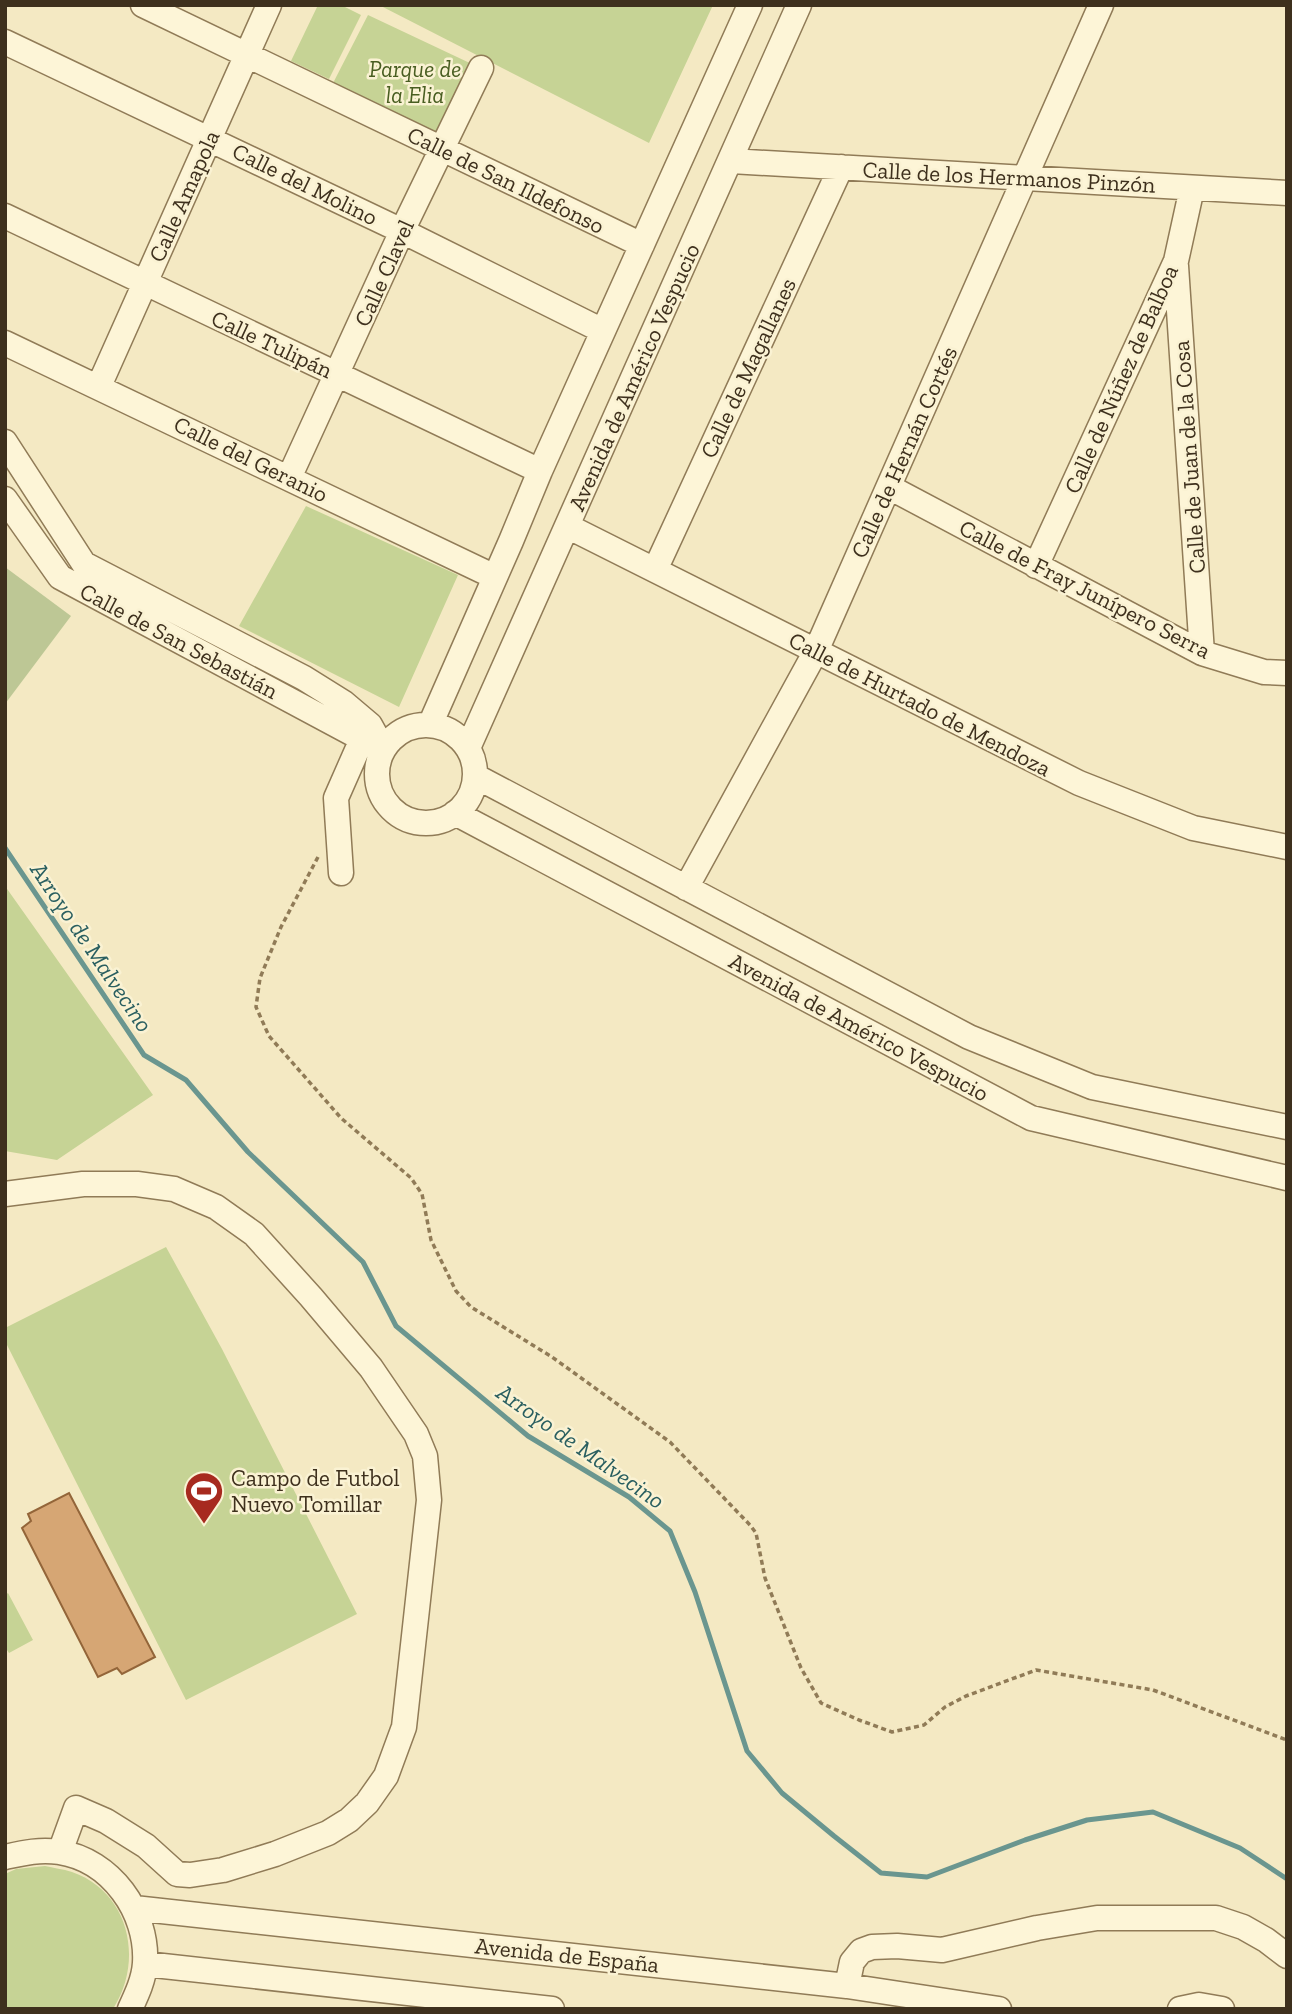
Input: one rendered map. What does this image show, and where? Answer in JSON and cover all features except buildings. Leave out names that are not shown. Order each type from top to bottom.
[{"type":"street","name":"Calle de San Ildefonso","points":[[143,5],[642,245]]},
{"type":"street","name":"Calle Amapola","points":[[99,386],[269,5]]},
{"type":"street","name":"Avenida de Américo Vespucio","points":[[429,725],[750,5]]},
{"type":"street","name":"Avenida de Américo Vespucio","points":[[468,748],[799,5]]},
{"type":"street","name":"Calle de Hernán Cortés","points":[[686,888],[816,651],[1101,5]]},
{"type":"street","name":"Calle del Molino","points":[[5,42],[402,231],[603,331]]},
{"type":"street","name":"Calle Clavel","points":[[289,478],[338,376],[402,231],[481,68]]},
{"type":"street","name":"Calle de los Hermanos Pinzón","points":[[731,161],[1287,193]]},
{"type":"street","name":"Calle de Magallanes","points":[[655,570],[841,167]]},
{"type":"street","name":"Calle de Núñez de Balboa","points":[[1036,566],[1176,261],[1192,188]]},
{"type":"street","name":"Calle Tulipán","points":[[5,216],[540,471]]},
{"type":"street","name":"Calle de Juan de la Cosa","points":[[1176,261],[1202,653]]},
{"type":"street","name":"Calle del Geranio","points":[[5,343],[495,577]]},
{"type":"street","points":[[5,442],[85,564],[304,678],[344,703],[370,726],[375,734],[373,745],[336,798],[341,873]]},
{"type":"street","name":"Calle de Fray Junípero Serra","points":[[889,487],[1202,653],[1264,672],[1287,673]]},
{"type":"street","name":"Calle de San Sebastián","points":[[8,511],[60,577],[373,745]]},
{"type":"street","name":"Calle de Hurtado de Mendoza","points":[[567,526],[1079,783],[1193,828],[1287,847]]},
{"type":"street","points":[[429,725],[451,732],[468,748],[473,761],[475,776],[469,796],[455,813],[442,820],[427,823],[399,815],[388,805],[379,786],[378,764],[373,745],[416,726],[429,725]]},
{"type":"street","name":"Avenida de Américo Vespucio","points":[[475,776],[968,1037],[1092,1087],[1287,1127]]},
{"type":"street","name":"Avenida de Américo Vespucio","points":[[455,813],[1031,1118],[1287,1178]]},
{"type":"street","points":[[5,1194],[83,1184],[137,1184],[174,1189],[216,1207],[254,1234],[371,1368],[416,1434],[425,1456],[429,1500],[404,1727],[386,1776],[367,1803],[328,1833],[275,1854],[223,1870],[190,1875],[177,1874],[146,1846],[106,1821],[76,1808],[60,1852]]},
{"type":"street","points":[[5,1857],[28,1851],[60,1852],[90,1863],[115,1882],[134,1908],[143,1935],[145,1964],[139,1991],[130,2009]]},
{"type":"street","name":"Avenida de España","points":[[134,1908],[847,1986],[999,2009]]},
{"type":"street","points":[[847,1986],[852,1962],[861,1951],[872,1947],[942,1950],[1037,1928],[1097,1918],[1216,1919],[1243,1927],[1287,1955]]},
{"type":"street","points":[[145,1964],[368,1999],[552,2009]]},
{"type":"street","points":[[1180,2009],[1199,2005],[1222,2009]]},
{"type":"path","points":[[318,857],[281,928],[260,978],[256,1007],[269,1036],[341,1118],[411,1178],[422,1194],[430,1240],[456,1291],[471,1307],[552,1357],[670,1442],[756,1533],[765,1578],[801,1668],[821,1703],[892,1732],[924,1725],[946,1707],[966,1696],[1036,1670],[1153,1690],[1287,1740]]},
{"type":"green space","points":[[318,5],[341,5],[361,15],[329,79],[291,61]]},
{"type":"green space","points":[[379,5],[713,5],[649,143]]},
{"type":"green space","name":"Parque de la Elia","points":[[368,15],[474,65],[437,139],[331,87]]},
{"type":"green space","points":[[306,506],[458,575],[399,707],[239,626]]},
{"type":"green space","points":[[5,567],[71,616],[5,704]]},
{"type":"green space","points":[[5,886],[153,1095],[57,1160],[5,1151]]},
{"type":"green space","name":"Campo de Futbol Nuevo Tomillar","points":[[166,1247],[222,1349],[357,1614],[186,1700],[5,1341],[5,1328]]},
{"type":"green space","points":[[8,1593],[33,1640],[9,1653],[5,1647],[5,1595]]},
{"type":"green space","points":[[45,1866],[72,1872],[92,1882],[107,1895],[119,1911],[126,1930],[128,1970],[123,1990],[113,2009],[5,2009],[5,1874],[16,1869]]},
{"type":"waterway","name":"Arroyo de Malvecino","points":[[5,848],[144,1055],[186,1080],[248,1152],[363,1262],[396,1326],[528,1436],[629,1497],[670,1531],[695,1592],[747,1751],[782,1793],[834,1836],[881,1873],[927,1877],[1087,1820],[1153,1812],[1240,1848],[1287,1879]]},
{"type":"place","name":"Campo de Futbol Nuevo Tomillar","points":[[204,1525]]}]
